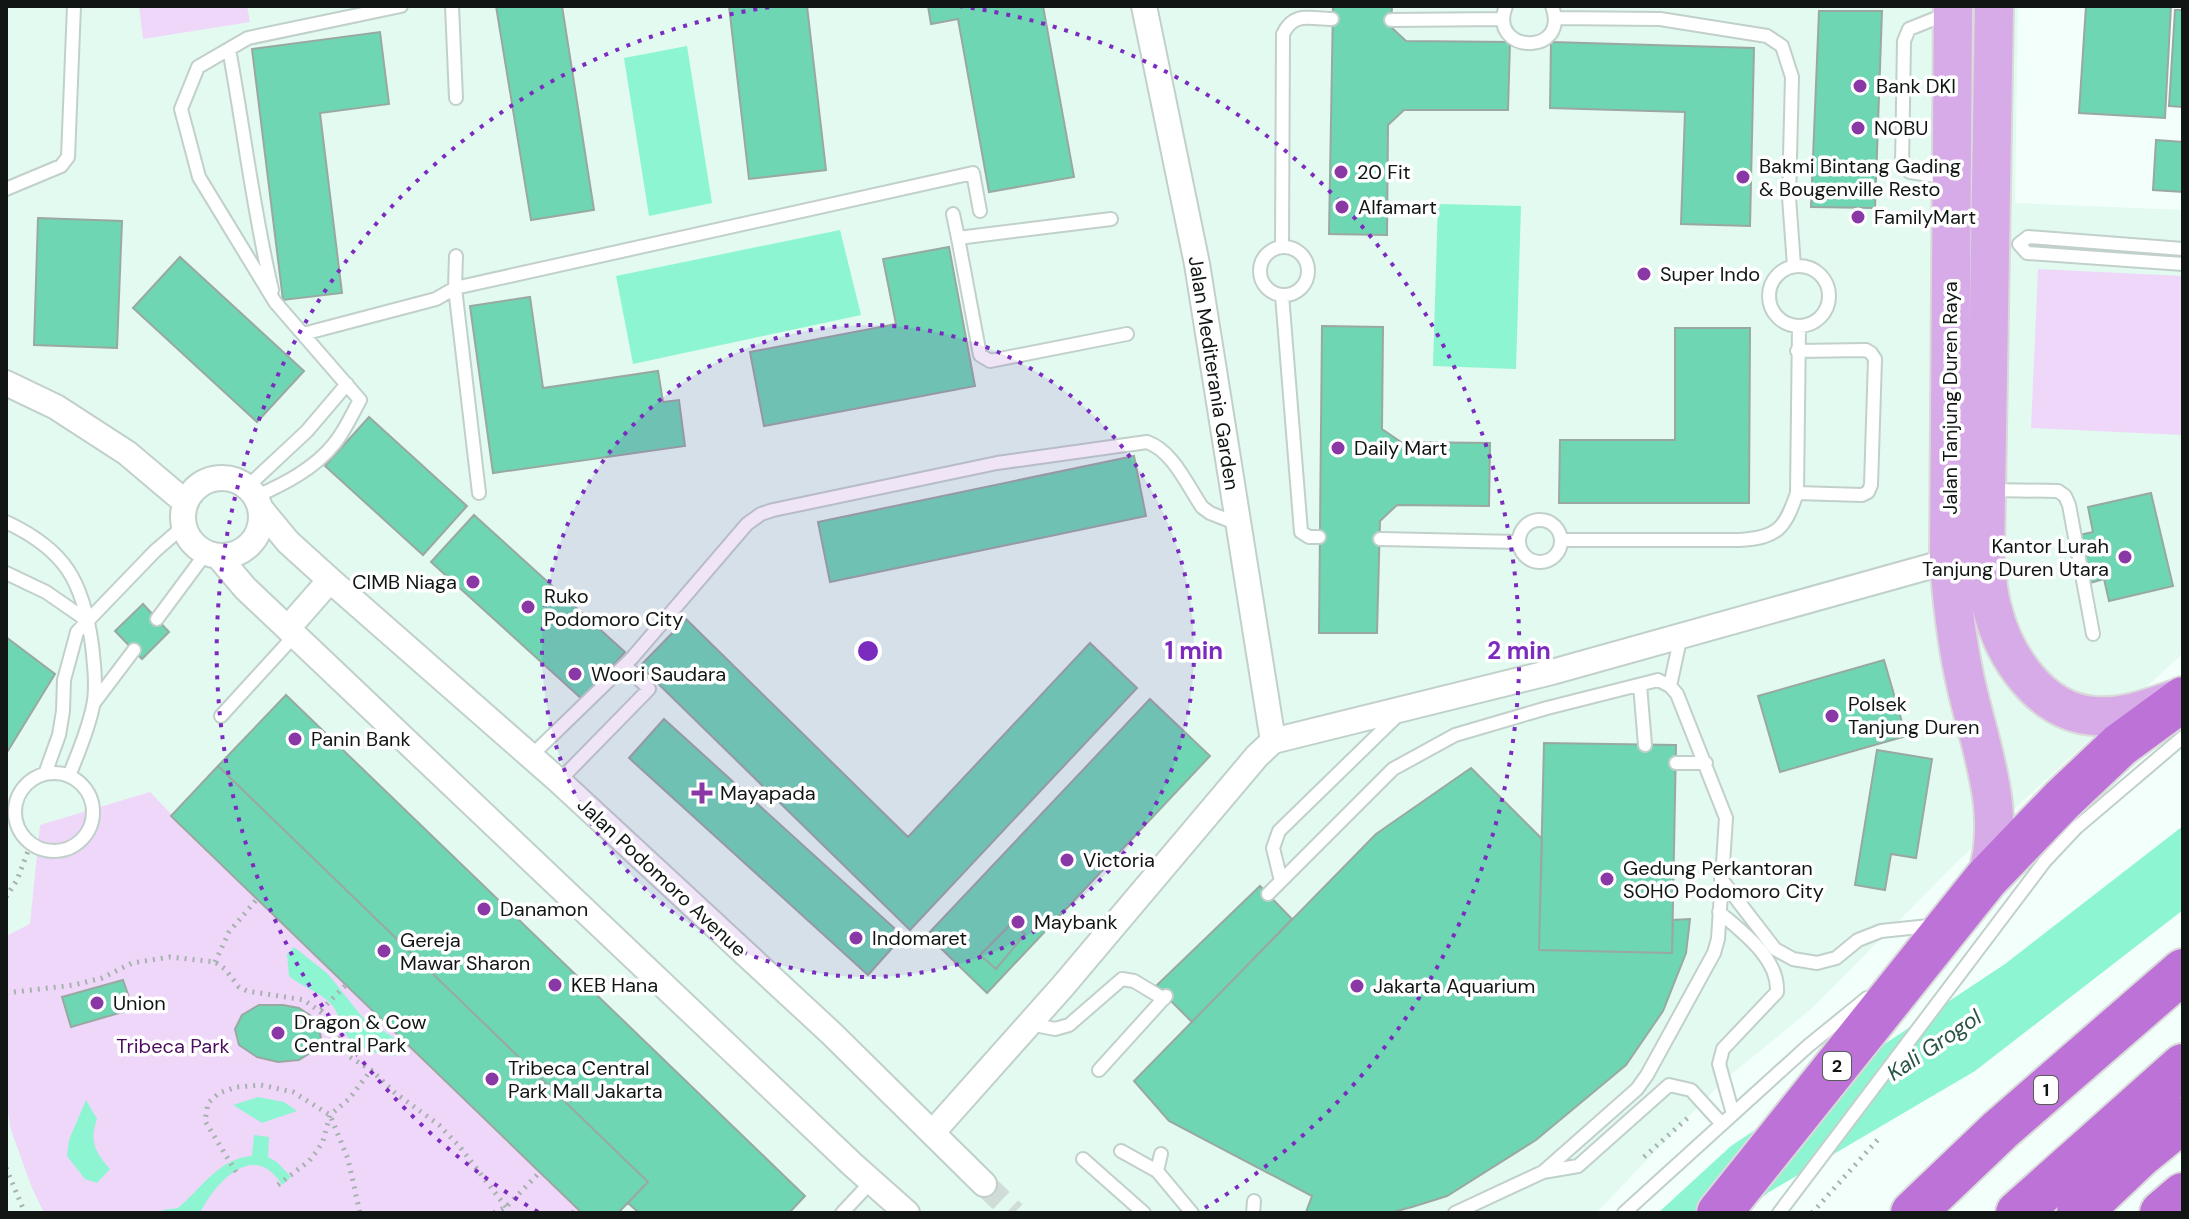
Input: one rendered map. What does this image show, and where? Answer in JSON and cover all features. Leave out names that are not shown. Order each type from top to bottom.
[{"type":"highway","name":"2","points":[[1719,1213],[1950,926],[1983,869],[2120,745],[2183,698]]},
{"type":"highway","name":"1","points":[[1913,1213],[2000,1130],[2183,971]]},
{"type":"highway","points":[[2018,1213],[2183,1066]]},
{"type":"highway","points":[[2079,1213],[2139,1156],[2183,1120]]},
{"type":"highway","points":[[2162,1213],[2183,1195]]},
{"type":"main road","name":"Jalan Tanjung Duren Raya","points":[[1973,10],[1951,178],[1967,557],[1958,646],[1994,806],[1995,843],[1983,869]]},
{"type":"main road","name":"Jalan Tanjung Duren Raya","points":[[1973,10],[2004,244],[1986,489],[1967,557],[1992,607],[2004,642],[2033,684],[2057,704],[2084,715],[2116,716],[2183,698]]},
{"type":"street","name":"Jalan Mediterania Garden","points":[[1144,6],[1197,264],[1273,741]]},
{"type":"street","points":[[6,383],[56,407],[127,453],[184,514],[188,537],[212,555],[907,1213]]},
{"type":"street","points":[[184,514],[201,483],[213,479],[237,481],[254,497],[258,532],[251,543],[230,556],[212,555]]},
{"type":"street","name":"Jalan Podomoro Avenue","points":[[254,497],[288,542],[559,781],[831,1033],[984,1184]]},
{"type":"street","points":[[933,1132],[1273,741],[1552,672],[1967,557]]},
{"type":"street","points":[[292,631],[330,580]]},
{"type":"street","points":[[853,1165],[887,1184],[917,1213]]},
{"type":"lane","points":[[6,189],[61,166],[68,157],[74,6]]},
{"type":"lane","points":[[254,497],[305,471],[335,443],[360,400],[275,302],[199,177],[181,109],[198,67],[248,38],[401,6]]},
{"type":"lane","points":[[452,6],[456,98]]},
{"type":"lane","points":[[1391,20],[1505,13],[1505,28],[1517,41],[1534,44],[1549,35],[1554,12],[1660,19],[1767,36],[1782,46],[1792,77],[1789,197],[1794,266]]},
{"type":"lane","points":[[1282,246],[1283,34],[1295,18],[1332,19]]},
{"type":"lane","points":[[229,49],[255,219],[275,302]]},
{"type":"lane","points":[[303,334],[436,299],[455,288],[973,173],[980,211]]},
{"type":"lane","points":[[953,214],[980,355],[984,359],[990,361],[1127,334]]},
{"type":"lane","points":[[958,238],[1111,219]]},
{"type":"lane","points":[[2004,244],[2028,237],[2183,249]]},
{"type":"lane","points":[[2004,244],[2027,253],[2183,264]]},
{"type":"lane","points":[[1282,246],[1303,254],[1309,269],[1304,285],[1298,291],[1282,295],[1267,288],[1260,274],[1263,259],[1282,246]]},
{"type":"lane","points":[[456,256],[455,288],[479,493]]},
{"type":"lane","points":[[1794,266],[1813,269],[1826,282],[1829,291],[1828,302],[1818,319],[1799,326],[1780,318],[1773,311],[1769,291],[1778,274],[1794,266]]},
{"type":"lane","points":[[1282,295],[1301,532],[1309,537],[1319,537]]},
{"type":"lane","points":[[1561,540],[1761,539],[1774,535],[1789,515],[1797,493],[1799,326]]},
{"type":"lane","points":[[1797,351],[1866,350],[1875,359],[1871,485],[1868,492],[1862,495],[1797,493]]},
{"type":"lane","points":[[254,497],[347,384]]},
{"type":"lane","points":[[531,756],[625,665],[747,524],[761,514],[805,502],[997,463],[1147,442],[1156,445],[1165,454],[1202,507],[1238,524]]},
{"type":"lane","points":[[1986,489],[2058,491],[2065,496],[2093,634]]},
{"type":"lane","points":[[45,774],[59,735],[69,654],[77,632],[155,551],[184,514]]},
{"type":"lane","points":[[1535,520],[1555,527],[1561,540],[1558,553],[1541,563],[1523,555],[1518,542],[1523,528],[1535,520]]},
{"type":"lane","points":[[6,522],[55,554],[72,572],[81,592],[93,659],[94,703],[86,735],[69,776]]},
{"type":"lane","points":[[1380,539],[1518,542]]},
{"type":"lane","points":[[157,619],[212,555]]},
{"type":"lane","points":[[6,573],[36,586],[88,621]]},
{"type":"lane","points":[[221,716],[292,631]]},
{"type":"lane","points":[[1670,686],[1681,635]]},
{"type":"lane","points":[[94,703],[134,650]]},
{"type":"lane","points":[[559,781],[649,689],[625,665]]},
{"type":"lane","points":[[1268,894],[1393,769],[1455,735],[1658,680],[1670,686],[1677,694],[1726,818],[1718,939],[1714,953],[1637,1089],[1543,1172]]},
{"type":"lane","points":[[1640,685],[1645,745]]},
{"type":"lane","points":[[1281,881],[1273,848],[1279,831],[1391,720],[1417,704]]},
{"type":"lane","points":[[1913,946],[1950,926],[2045,861],[2076,828],[2183,737]]},
{"type":"lane","points":[[1676,763],[1706,763]]},
{"type":"lane","points":[[45,774],[69,776],[88,793],[92,805],[88,831],[68,848],[55,851],[31,843],[17,823],[18,798],[24,787],[45,774]]},
{"type":"lane","points":[[1721,879],[1775,949],[1793,959],[1817,963],[1836,958],[1858,940],[1881,931],[1950,926]]},
{"type":"lane","points":[[1719,912],[1748,937],[1774,969],[1778,981],[1777,992],[1723,1049],[1719,1064],[1733,1114]]},
{"type":"lane","points":[[1779,1213],[1802,1185],[1950,926]]},
{"type":"lane","points":[[1030,1024],[1055,1029],[1069,1025],[1122,979],[1134,981],[1165,998],[1099,1070]]},
{"type":"lane","points":[[1624,1213],[1808,1046],[1877,990]]},
{"type":"lane","points":[[1455,1213],[1543,1172],[1578,1166],[1669,1085],[1691,1090],[1722,1124]]},
{"type":"lane","points":[[1121,1151],[1157,1171],[1192,1213]]},
{"type":"lane","points":[[1157,1171],[1161,1154]]},
{"type":"lane","points":[[1083,1159],[1144,1213]]},
{"type":"lane","points":[[842,1213],[872,1181]]},
{"type":"path","points":[[6,897],[17,880],[31,843]]},
{"type":"path","points":[[215,962],[229,932],[257,899]]},
{"type":"path","points":[[6,993],[88,982],[145,959],[170,957],[215,962],[239,987],[260,994],[282,994],[304,1000],[333,1021],[350,1057],[371,1070],[394,1092],[439,1125],[506,1207]]},
{"type":"path","points":[[321,1010],[344,986]]},
{"type":"path","points":[[278,1185],[317,1151],[330,1115],[349,1099],[371,1070]]},
{"type":"path","points":[[236,1171],[205,1121],[208,1103],[219,1093],[237,1087],[261,1085],[293,1092],[330,1115],[348,1159],[360,1213]]},
{"type":"path","points":[[1644,1157],[1693,1113],[1711,1134]]},
{"type":"path","points":[[1812,1213],[1881,1136]]},
{"type":"path","points":[[6,1168],[25,1213]]},
{"type":"path","points":[[494,1213],[506,1207],[540,1172]]},
{"type":"shaded area","points":[[6,6],[2018,6],[2015,203],[2183,210],[2183,653],[1960,859],[1811,1009],[1722,1082],[1596,1213],[6,1213]]},
{"type":"green space","points":[[139,6],[247,6],[250,22],[143,39]]},
{"type":"green space","points":[[2038,269],[2183,276],[2183,435],[2031,428]]},
{"type":"green space","name":"Tribeca Park","points":[[150,792],[578,1208],[579,1213],[44,1213],[11,1130],[6,1102],[6,936],[30,924],[40,825]]},
{"type":"water","points":[[687,46],[712,203],[649,216],[624,58]]},
{"type":"water","points":[[1438,204],[1521,206],[1516,369],[1433,366]]},
{"type":"water","points":[[840,230],[861,315],[633,364],[616,276]]},
{"type":"water","name":"Kali Grogol","points":[[2183,826],[2183,910],[1975,1071],[1769,1192],[1742,1213],[1658,1213],[1731,1146],[2005,964]]},
{"type":"water","points":[[294,947],[328,974],[363,1018],[396,1039],[397,1055],[378,1054],[353,1042],[331,1004],[289,976],[287,954]]},
{"type":"water","points":[[258,1097],[284,1102],[297,1111],[262,1123],[233,1105]]},
{"type":"water","points":[[86,1100],[97,1119],[95,1146],[110,1169],[97,1183],[85,1179],[67,1156],[69,1140]]},
{"type":"water","points":[[254,1135],[269,1137],[268,1157],[291,1177],[282,1185],[271,1172],[259,1166],[248,1166],[236,1170],[225,1179],[200,1213],[159,1213],[178,1208],[220,1168],[252,1156]]},
{"type":"building","points":[[496,6],[562,6],[594,210],[531,220]]},
{"type":"building","points":[[729,6],[807,6],[826,170],[749,179]]},
{"type":"building","points":[[928,6],[1043,6],[1074,177],[989,192],[958,19],[931,24]]},
{"type":"building","points":[[1333,6],[1392,6],[1391,27],[1406,41],[1510,42],[1508,110],[1404,110],[1388,125],[1387,235],[1329,234]]},
{"type":"building","points":[[2086,6],[2171,6],[2165,118],[2079,113]]},
{"type":"building","points":[[2175,10],[2183,10],[2183,107],[2169,106]]},
{"type":"building","points":[[1819,11],[1882,11],[1875,208],[1811,207]]},
{"type":"building","points":[[380,32],[389,104],[320,113],[342,293],[283,300],[252,49]]},
{"type":"building","points":[[1551,42],[1754,48],[1750,226],[1681,224],[1685,112],[1550,108]]},
{"type":"building","points":[[2156,140],[2183,142],[2183,192],[2153,190]]},
{"type":"building","points":[[38,218],[122,221],[117,348],[34,345]]},
{"type":"building","points":[[949,247],[975,386],[764,426],[750,352],[896,324],[883,259]]},
{"type":"building","points":[[180,257],[304,371],[257,422],[133,308]]},
{"type":"building","points":[[530,297],[543,388],[658,371],[663,402],[679,400],[685,446],[493,473],[470,306]]},
{"type":"building","points":[[1322,326],[1383,327],[1382,429],[1401,442],[1490,443],[1489,506],[1397,505],[1380,521],[1377,633],[1319,633]]},
{"type":"building","points":[[1675,328],[1750,328],[1749,503],[1559,503],[1560,440],[1675,440]]},
{"type":"building","points":[[369,417],[467,506],[423,555],[325,466]]},
{"type":"building","points":[[1134,456],[1146,516],[830,582],[818,522]]},
{"type":"building","name":"Kantor Lurah Tanjung Duren Utara","points":[[2151,493],[2173,586],[2109,601],[2104,579],[2090,583],[2079,535],[2093,532],[2088,507]]},
{"type":"building","name":"Ruko Podomoro City","points":[[474,515],[625,652],[583,700],[431,562]]},
{"type":"building","points":[[143,604],[169,632],[142,659],[115,631]]},
{"type":"building","points":[[686,619],[908,837],[1090,643],[1137,688],[910,930],[640,666]]},
{"type":"building","points":[[6,637],[55,674],[6,754]]},
{"type":"building","name":"Polsek Tanjung Duren","points":[[1884,660],[1906,736],[1780,772],[1758,696]]},
{"type":"building","points":[[286,695],[805,1196],[789,1213],[639,1213],[628,1203],[648,1182],[218,766]]},
{"type":"building","points":[[1150,699],[1210,756],[987,993],[927,935]]},
{"type":"building","points":[[664,719],[903,936],[868,975],[629,758]]},
{"type":"building","name":"Gedung Perkantoran SOHO Podomoro City","points":[[1544,743],[1676,745],[1672,953],[1539,950]]},
{"type":"building","points":[[1877,750],[1932,759],[1916,858],[1891,854],[1885,890],[1855,885]]},
{"type":"building","name":"Tribeca Central Park Mall Jakarta","points":[[218,766],[648,1182],[618,1213],[582,1213],[171,816]]},
{"type":"building","points":[[1471,768],[1542,839],[1539,950],[1672,953],[1673,920],[1690,919],[1686,953],[1663,1011],[1626,1065],[1536,1140],[1447,1196],[1412,1207],[1389,1213],[1306,1212],[1312,1196],[1169,1121],[1134,1081],[1376,834]]},
{"type":"building","points":[[1260,886],[1292,919],[1192,1022],[1156,986]]},
{"type":"building","points":[[1013,922],[1025,934],[996,969],[980,955]]},
{"type":"building","name":"Union","points":[[123,980],[133,1009],[71,1027],[62,997]]},
{"type":"building","name":"Dragon & Cow Central Park","points":[[259,1005],[299,1008],[311,1016],[318,1025],[321,1038],[313,1051],[299,1060],[278,1062],[257,1057],[239,1045],[235,1029],[242,1015]]},
{"type":"tunnel","points":[[984,1184],[1014,1213]]},
{"type":"place","name":"Bank DKI","points":[[1860,86]]},
{"type":"place","name":"NOBU","points":[[1858,128]]},
{"type":"place","name":"20 Fit","points":[[1341,172]]},
{"type":"place","name":"Bakmi Bintang Gading & Bougenville Resto","points":[[1743,177]]},
{"type":"place","name":"Alfamart","points":[[1342,207]]},
{"type":"place","name":"FamilyMart","points":[[1858,217]]},
{"type":"place","name":"Super Indo","points":[[1644,274]]},
{"type":"place","name":"Daily Mart","points":[[1338,448]]},
{"type":"place","name":"Kantor Lurah Tanjung Duren Utara","points":[[2125,557]]},
{"type":"place","name":"CIMB Niaga","points":[[473,582]]},
{"type":"place","name":"Ruko Podomoro City","points":[[528,607]]},
{"type":"place","name":"Woori Saudara","points":[[575,674]]},
{"type":"place","name":"Polsek Tanjung Duren","points":[[1832,716]]},
{"type":"place","name":"Panin Bank","points":[[295,739]]},
{"type":"place","name":"Mayapada","points":[[702,793]]},
{"type":"place","name":"Victoria","points":[[1067,860]]},
{"type":"place","name":"Gedung Perkantoran SOHO Podomoro City","points":[[1607,879]]},
{"type":"place","name":"Danamon","points":[[484,909]]},
{"type":"place","name":"Maybank","points":[[1018,922]]},
{"type":"place","name":"Indomaret","points":[[856,938]]},
{"type":"place","name":"Gereja Mawar Sharon","points":[[384,951]]},
{"type":"place","name":"KEB Hana","points":[[555,985]]},
{"type":"place","name":"Jakarta Aquarium","points":[[1357,986]]},
{"type":"place","name":"Union","points":[[97,1003]]},
{"type":"place","name":"Dragon & Cow Central Park","points":[[278,1033]]},
{"type":"place","name":"Tribeca Central Park Mall Jakarta","points":[[492,1079]]}]
